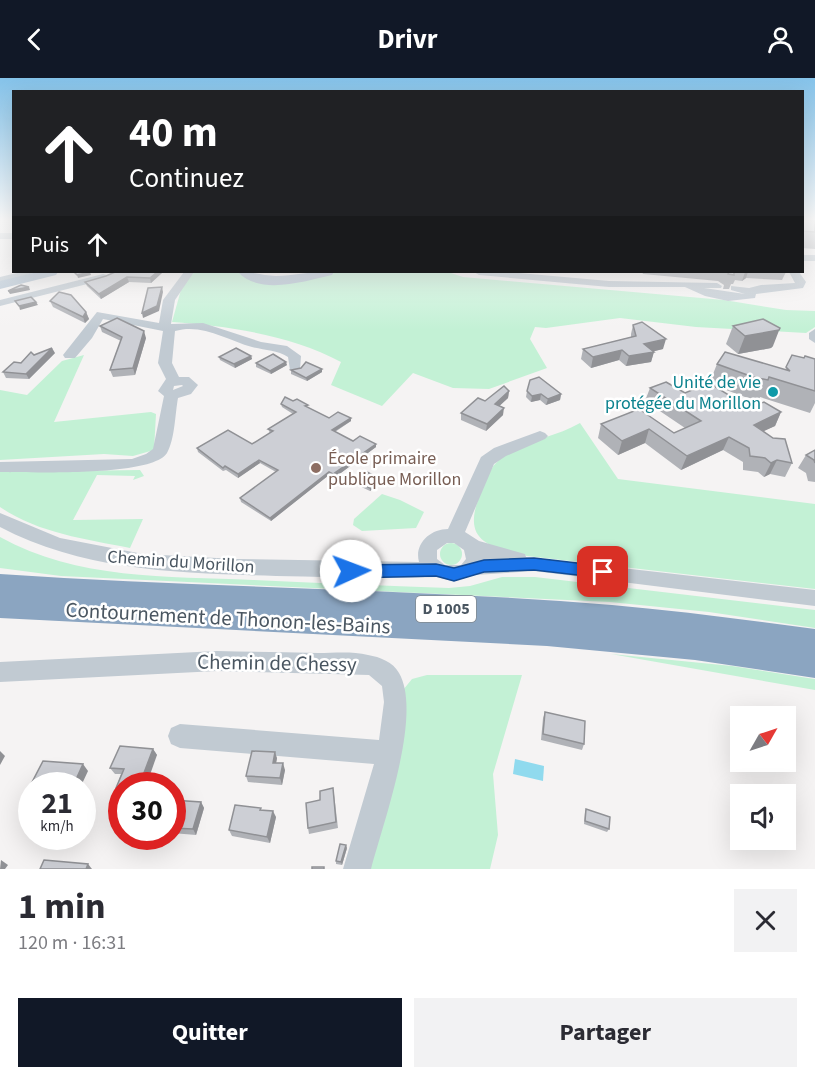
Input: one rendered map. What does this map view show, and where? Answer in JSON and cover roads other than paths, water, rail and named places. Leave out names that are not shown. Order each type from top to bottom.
[{"type":"highway","name":"Contournement de Thonon-les-Bains","points":[[0,586],[602,616],[720,629],[815,643]]},
{"type":"highway","name":"Contournement de Thonon-les-Bains","points":[[0,606],[557,634],[695,646],[815,664]]},
{"type":"main road","points":[[0,285],[47,273]]},
{"type":"main road","points":[[248,273],[260,278],[281,280],[321,273]]},
{"type":"street","points":[[0,280],[28,273]]},
{"type":"street","points":[[0,467],[140,463],[152,458],[159,451],[164,433],[154,430],[159,410],[172,393],[165,363],[170,335],[167,328],[169,300],[188,273]]},
{"type":"street","points":[[490,273],[609,284],[717,286]]},
{"type":"street","points":[[735,288],[750,292],[761,288],[799,286],[801,282],[795,273]]},
{"type":"street","points":[[620,276],[631,283]]},
{"type":"street","points":[[0,303],[103,277]]},
{"type":"street","points":[[687,284],[694,288],[737,299],[749,298],[750,292]]},
{"type":"street","points":[[70,355],[88,335],[96,319],[101,315],[167,328],[178,325],[201,327],[288,351],[294,356],[295,367]]},
{"type":"street","points":[[815,333],[815,339]]},
{"type":"street","points":[[258,360],[263,356],[261,345]]},
{"type":"street","points":[[454,536],[487,461],[500,452],[540,436]]},
{"type":"street","name":"Chemin du Morillon","points":[[0,519],[44,541],[108,558],[156,563],[370,571],[436,570]]},
{"type":"street","points":[[534,564],[471,568],[454,574],[436,570],[427,560],[426,549],[437,538],[454,536],[473,546],[534,564],[815,598]]},
{"type":"street","points":[[471,568],[477,558],[473,546]]},
{"type":"street","name":"Chemin du Morillon","points":[[370,571],[404,561],[426,549]]},
{"type":"street","name":"Chemin de Chessy","points":[[0,672],[217,661],[369,664],[384,672],[393,686],[395,708],[388,753],[357,869]]},
{"type":"street","points":[[180,736],[388,753]]},
{"type":"water","points":[[515,759],[544,766],[543,781],[513,774]]},
{"type":"place","name":"Unité de vie protégée du Morillon","points":[[773,392]]},
{"type":"place","name":"École primaire publique Morillon","points":[[316,468]]}]
